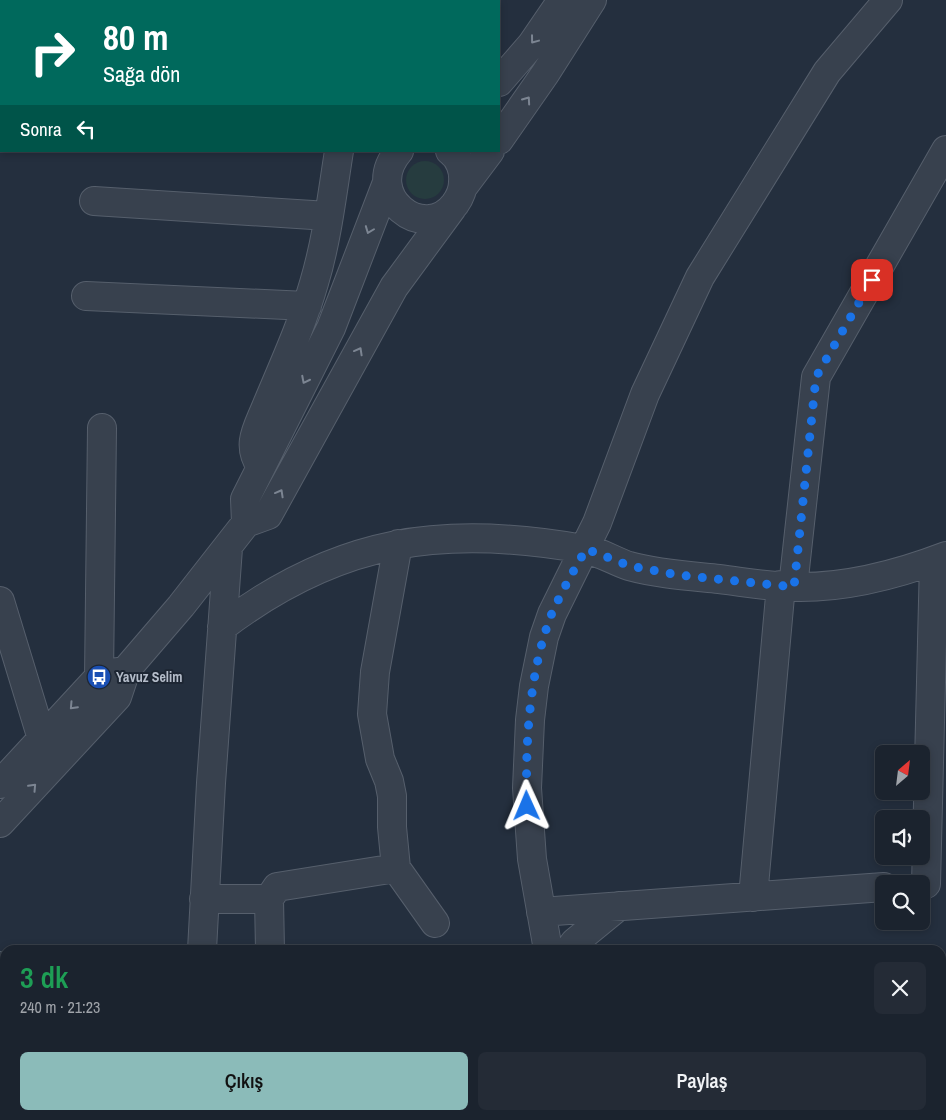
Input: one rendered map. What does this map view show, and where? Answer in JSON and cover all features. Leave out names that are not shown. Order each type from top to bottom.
[{"type":"street","points":[[503,73],[532,44],[562,0]]},
{"type":"street","points":[[500,139],[545,74],[592,0]]},
{"type":"street","points":[[547,945],[537,894],[528,824],[527,779],[530,720],[538,662],[544,637],[565,584],[586,549],[608,498],[645,394],[700,277],[827,72],[888,0]]},
{"type":"street","points":[[753,897],[787,586],[816,377],[946,150]]},
{"type":"street","points":[[261,468],[256,460],[253,438],[307,306],[322,249],[339,152]]},
{"type":"street","points":[[392,162],[390,196],[397,207],[406,214],[430,219],[442,215],[458,198],[464,175],[460,164],[451,152]]},
{"type":"street","points":[[0,823],[117,697],[126,670],[228,548],[246,523],[268,515],[394,287],[489,152]]},
{"type":"street","points":[[246,523],[244,499],[331,328],[392,162]]},
{"type":"street","points":[[94,201],[328,216]]},
{"type":"street","points":[[86,296],[307,306]]},
{"type":"street","points":[[99,678],[102,428]]},
{"type":"street","points":[[222,628],[248,608],[302,576],[354,556],[398,544],[448,538],[504,538],[586,549],[630,566],[678,575],[787,586],[865,579],[940,558],[931,886]]},
{"type":"street","points":[[398,544],[375,672],[372,714],[380,759],[389,781],[392,796],[396,868],[435,923]]},
{"type":"street","points":[[202,945],[228,548]]},
{"type":"street","points":[[0,600],[42,739]]},
{"type":"street","points":[[0,784],[99,678],[126,670]]},
{"type":"street","points":[[270,945],[269,899],[278,887],[396,868]]},
{"type":"street","points":[[541,912],[875,888]]},
{"type":"street","points":[[204,899],[269,899]]},
{"type":"street","points":[[573,945],[619,906]]},
{"type":"green space","points":[[425,161],[438,167],[444,180],[438,193],[425,199],[412,193],[406,180],[412,167]]},
{"type":"place","name":"Yavuz Selim","points":[[99,677]]},
{"type":"route","points":[[527,806],[527,754],[538,662],[552,614],[565,584],[586,549],[630,566],[678,575],[794,587],[816,377],[872,280]]}]
